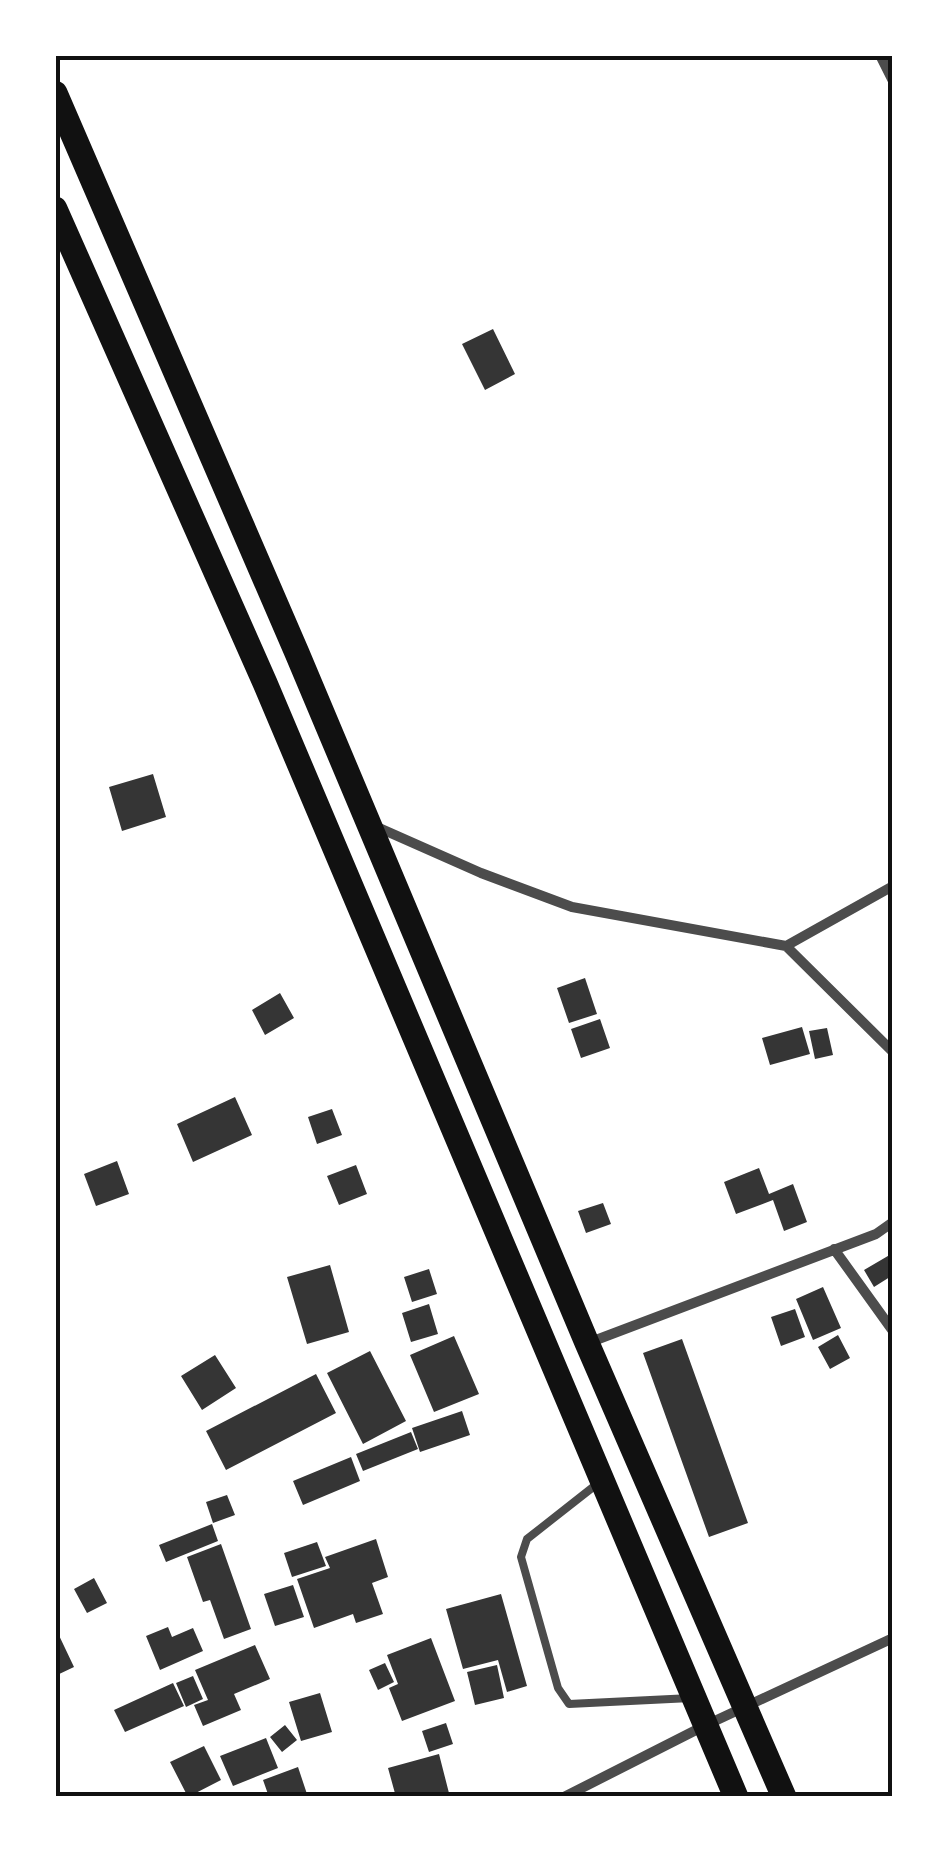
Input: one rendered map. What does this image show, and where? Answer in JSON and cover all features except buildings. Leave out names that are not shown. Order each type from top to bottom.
[{"type":"main road","points":[[55,93],[784,1797]]},
{"type":"main road","points":[[55,210],[280,718],[736,1797]]},
{"type":"street","points":[[880,55],[893,81]]},
{"type":"street","points":[[369,823],[572,907],[786,946],[893,1052]]},
{"type":"street","points":[[786,946],[893,886]]},
{"type":"street","points":[[587,1343],[876,1234],[893,1222]]},
{"type":"street","points":[[834,1249],[893,1332]]},
{"type":"street","points":[[564,1797],[704,1726],[893,1638]]},
{"type":"lane","points":[[601,1482],[527,1539],[521,1557],[558,1688],[569,1704],[692,1698]]}]
